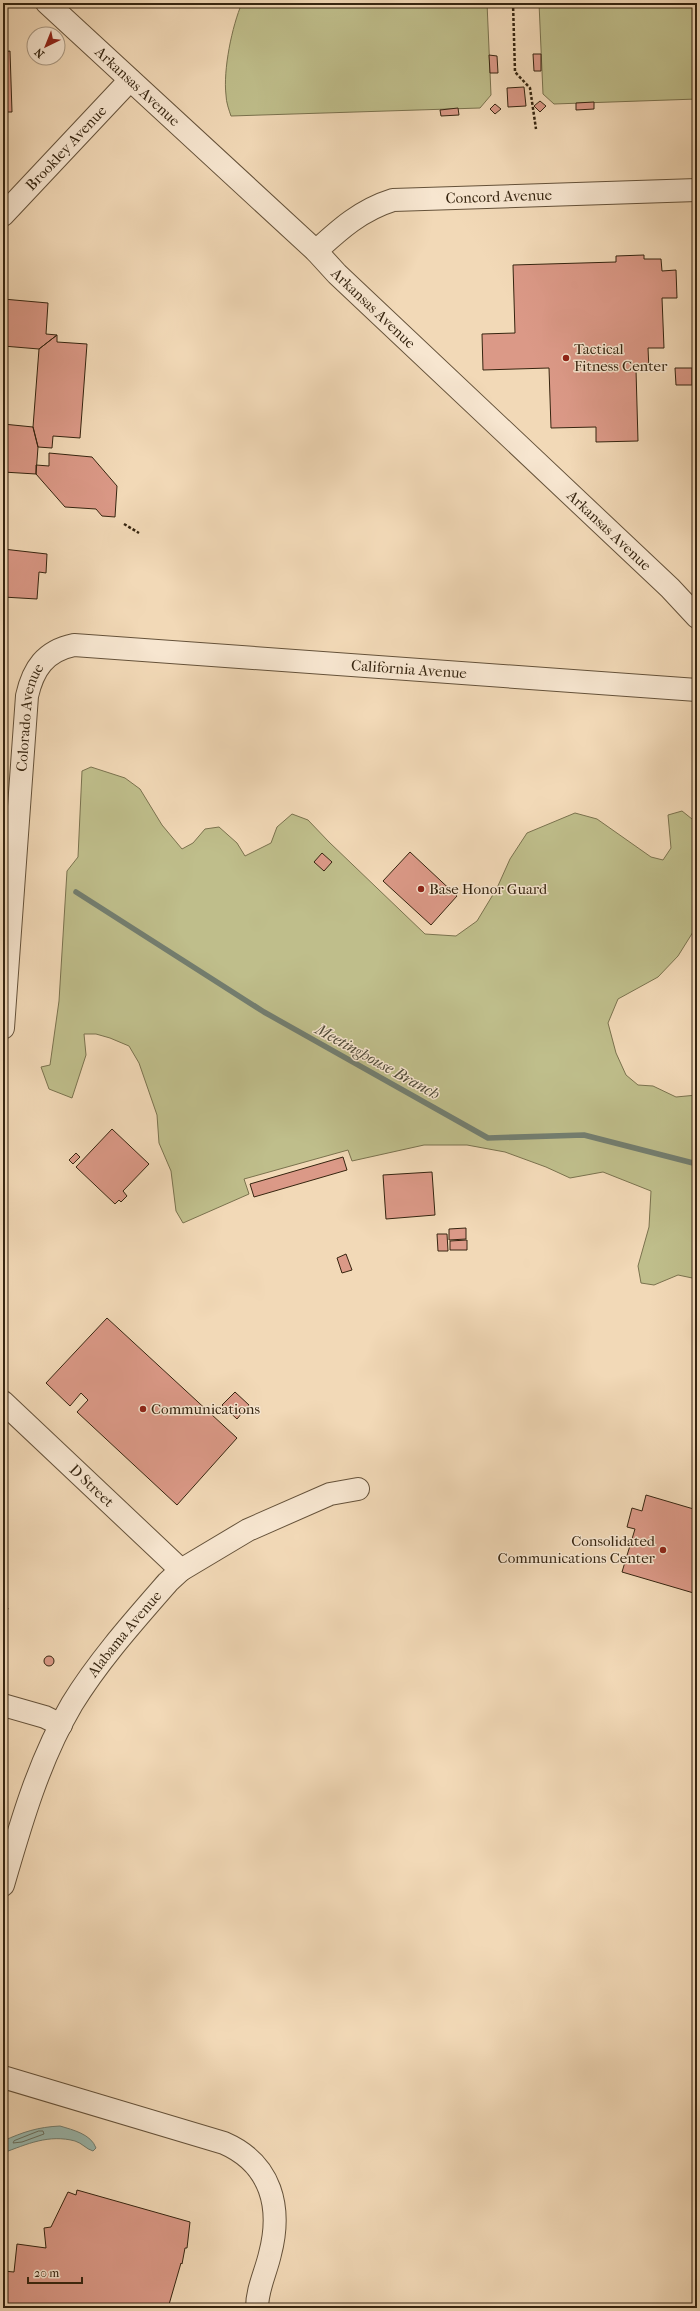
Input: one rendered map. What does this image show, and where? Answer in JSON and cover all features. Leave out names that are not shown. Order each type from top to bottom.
[{"type":"street","name":"Arkansas Avenue","points":[[47,3],[316,251],[337,274],[670,588],[697,617]]},
{"type":"street","name":"Brookley Avenue","points":[[3,216],[130,80]]},
{"type":"street","name":"Concord Avenue","points":[[316,251],[360,214],[374,206],[393,200],[697,190]]},
{"type":"street","name":"Colorado Avenue","points":[[3,1028],[27,696],[30,684],[41,662],[54,652],[74,645],[121,649]]},
{"type":"street","name":"California Avenue","points":[[121,649],[697,690]]},
{"type":"street","name":"D Street","points":[[3,1402],[181,1570]]},
{"type":"street","name":"Alabama Avenue","points":[[3,1885],[32,1790],[60,1725],[97,1667],[133,1622],[181,1570],[248,1530],[330,1494],[358,1489]]},
{"type":"street","points":[[3,1705],[45,1717],[60,1725]]},
{"type":"street","points":[[3,2077],[224,2143],[249,2159],[265,2177],[269,2186],[274,2204],[276,2223],[270,2256],[257,2300],[257,2308]]},
{"type":"path","points":[[513,3],[515,72],[530,88],[536,129]]},
{"type":"path","points":[[124,524],[139,533]]},
{"type":"shaded area","points":[[242,3],[487,3],[491,95],[480,108],[231,116],[226,98],[225,85],[227,61],[235,24]]},
{"type":"shaded area","points":[[539,3],[697,3],[697,99],[554,104],[543,94]]},
{"type":"shaded area","points":[[91,767],[125,778],[140,789],[162,825],[182,849],[193,843],[205,829],[219,827],[237,843],[245,856],[271,843],[277,827],[292,814],[308,820],[425,934],[456,936],[477,921],[497,888],[510,859],[527,833],[575,813],[597,819],[651,857],[663,860],[671,848],[668,815],[682,811],[697,823],[697,913],[693,932],[678,956],[658,977],[618,999],[608,1023],[616,1053],[626,1075],[638,1085],[653,1086],[676,1097],[697,1095],[697,1279],[678,1275],[654,1285],[641,1283],[638,1266],[649,1227],[651,1191],[603,1172],[570,1178],[546,1167],[505,1152],[467,1145],[424,1145],[352,1161],[348,1150],[244,1179],[249,1194],[183,1223],[176,1211],[171,1171],[159,1143],[157,1115],[139,1063],[129,1046],[96,1034],[84,1034],[86,1055],[72,1098],[49,1089],[41,1067],[50,1065],[59,1001],[67,871],[78,857],[82,771]]},
{"type":"water","points":[[60,2126],[86,2136],[94,2143],[96,2148],[93,2151],[75,2141],[65,2139],[47,2139],[21,2146],[3,2153],[3,2141],[31,2130]]},
{"type":"building","points":[[10,51],[12,112],[3,112],[3,52]]},
{"type":"building","points":[[533,54],[541,54],[541,71],[534,71]]},
{"type":"building","points":[[489,55],[497,56],[498,73],[490,73]]},
{"type":"building","points":[[524,87],[526,106],[508,107],[507,88]]},
{"type":"building","points":[[540,101],[546,106],[540,112],[534,106]]},
{"type":"building","points":[[594,102],[594,109],[576,110],[576,103]]},
{"type":"building","points":[[495,104],[501,109],[495,114],[490,109]]},
{"type":"building","points":[[458,108],[459,115],[441,116],[440,110]]},
{"type":"building","name":"Tactical Fitness Center","points":[[644,255],[644,259],[661,259],[662,271],[676,270],[677,298],[662,298],[664,348],[648,348],[649,370],[636,370],[638,441],[596,442],[596,427],[551,428],[549,368],[483,370],[482,334],[515,333],[513,265],[616,262],[616,256]]},
{"type":"building","points":[[3,299],[48,303],[46,334],[57,335],[39,349],[3,346]]},
{"type":"building","points":[[57,335],[57,342],[87,344],[80,438],[53,436],[52,448],[38,447],[33,427],[39,349]]},
{"type":"building","points":[[675,368],[692,368],[692,385],[676,385]]},
{"type":"building","points":[[3,424],[33,427],[38,447],[36,474],[3,472]]},
{"type":"building","points":[[49,453],[92,457],[117,486],[115,517],[102,516],[96,509],[65,507],[36,474],[36,465],[49,466]]},
{"type":"building","points":[[3,549],[47,554],[46,573],[39,572],[37,599],[3,597]]},
{"type":"building","name":"Base Honor Guard","points":[[410,852],[457,896],[431,925],[383,881]]},
{"type":"building","points":[[322,853],[332,862],[324,871],[314,862]]},
{"type":"building","points":[[112,1129],[149,1164],[123,1191],[127,1196],[121,1202],[119,1200],[115,1204],[76,1167]]},
{"type":"building","points":[[76,1153],[80,1157],[73,1164],[69,1160]]},
{"type":"building","points":[[343,1157],[347,1170],[254,1197],[250,1184]]},
{"type":"building","points":[[432,1172],[435,1215],[386,1219],[383,1175]]},
{"type":"building","points":[[466,1228],[466,1239],[449,1240],[449,1229]]},
{"type":"building","points":[[437,1234],[447,1234],[448,1251],[438,1251]]},
{"type":"building","points":[[467,1240],[467,1250],[450,1250],[450,1241]]},
{"type":"building","points":[[346,1254],[352,1270],[342,1273],[337,1258]]},
{"type":"building","name":"Communications","points":[[107,1318],[237,1438],[177,1505],[77,1412],[88,1400],[81,1393],[70,1406],[46,1383]]},
{"type":"building","points":[[235,1392],[249,1405],[237,1419],[222,1405]]},
{"type":"building","name":"Consolidated Communications Center","points":[[646,1495],[697,1510],[697,1594],[622,1572],[635,1529],[627,1527],[632,1508],[642,1511]]},
{"type":"building","points":[[3,1607],[8,1608],[3,1627]]},
{"type":"building","points":[[49,1656],[54,1661],[49,1666],[44,1661]]},
{"type":"building","points":[[77,2190],[190,2222],[187,2248],[185,2248],[182,2264],[181,2263],[168,2308],[3,2308],[3,2271],[14,2272],[17,2244],[46,2248],[44,2228],[51,2227],[68,2192],[76,2195]]},
{"type":"waterway","name":"Meetinghouse Branch","points":[[76,892],[264,1012],[488,1138],[584,1135],[697,1164]]},
{"type":"place","name":"Tactical Fitness Center","points":[[566,358]]},
{"type":"place","name":"Base Honor Guard","points":[[421,889]]},
{"type":"place","name":"Communications","points":[[143,1409]]},
{"type":"place","name":"Consolidated Communications Center","points":[[663,1550]]}]
